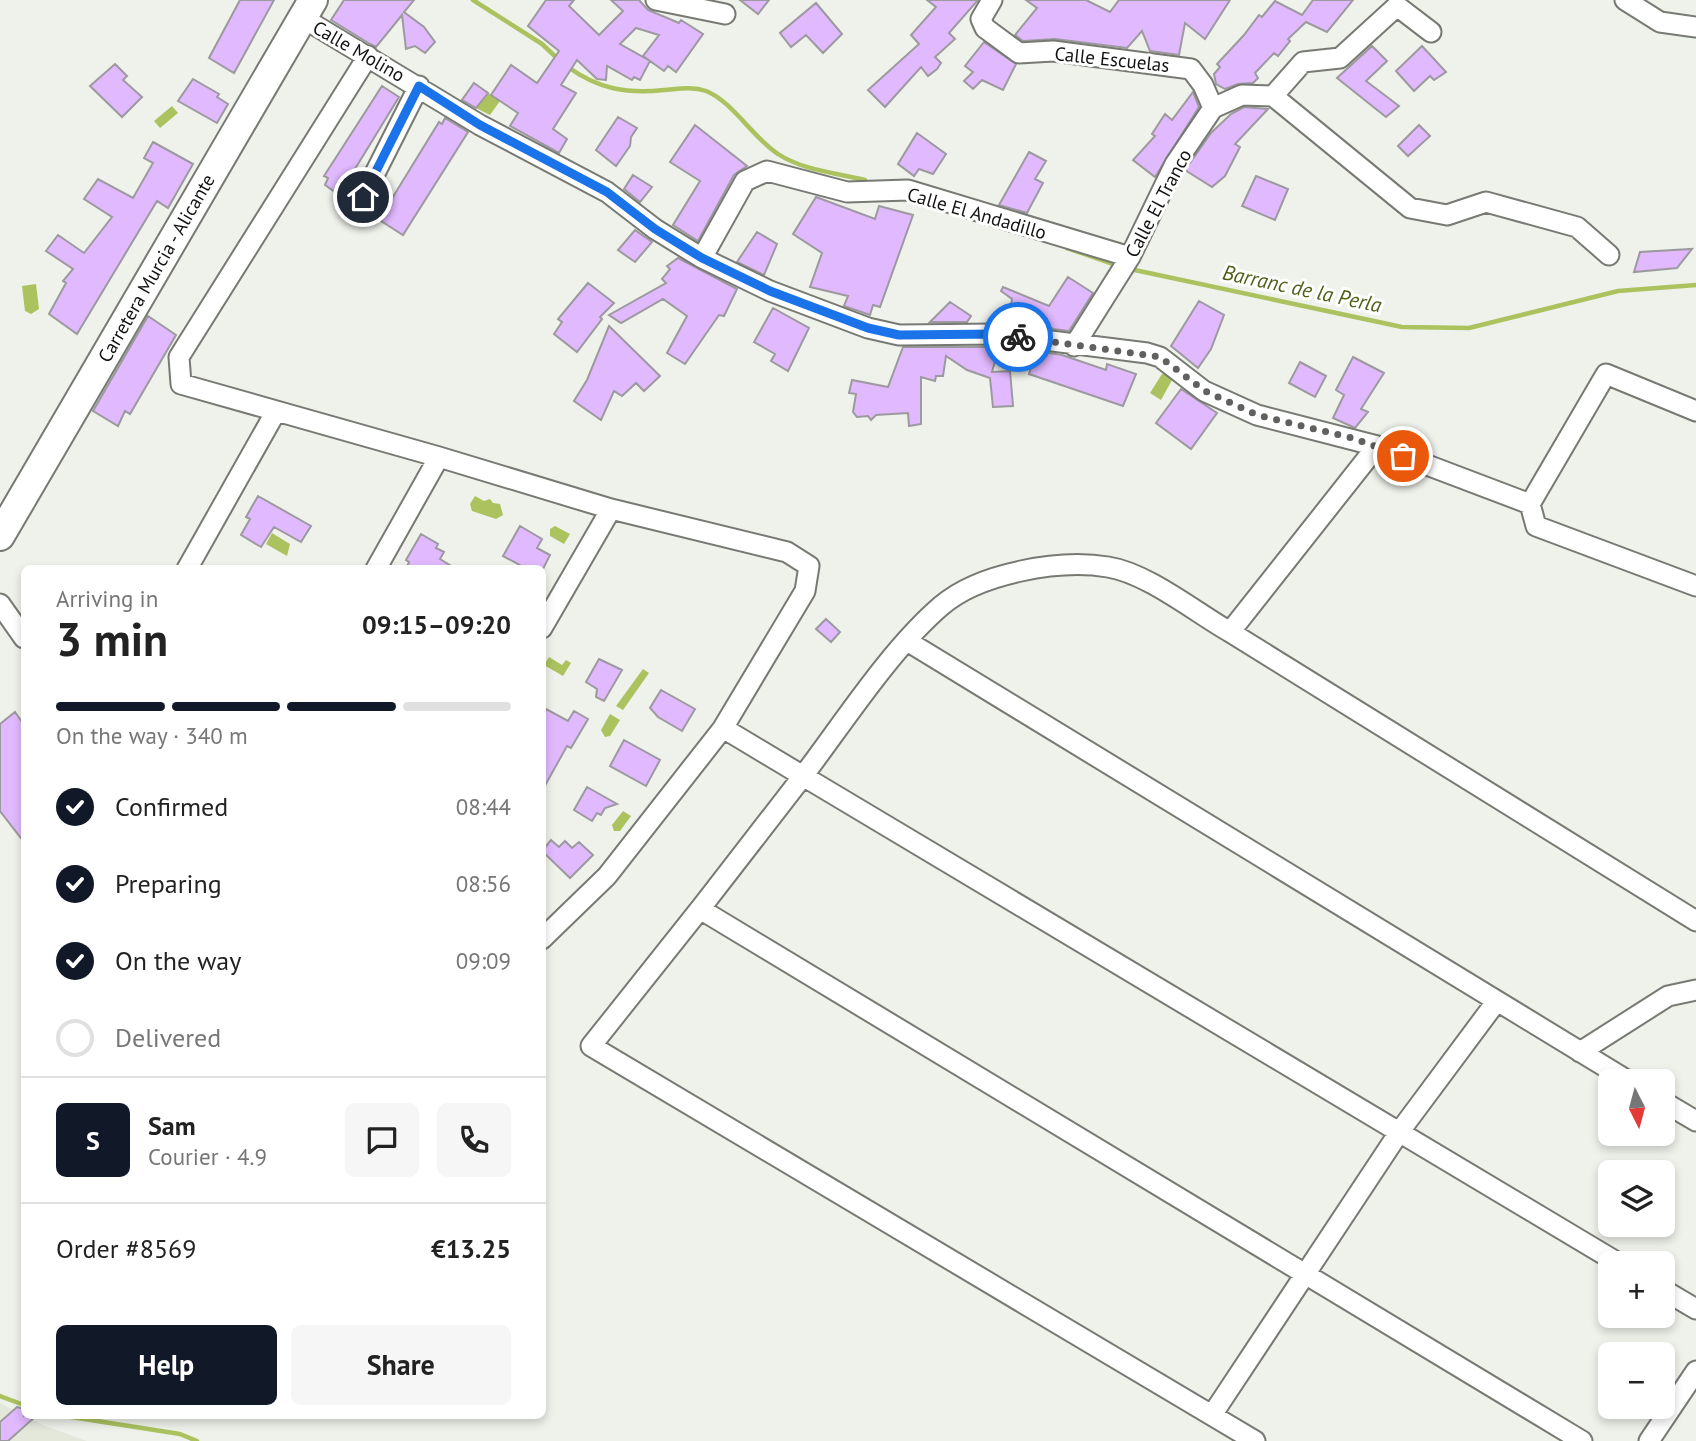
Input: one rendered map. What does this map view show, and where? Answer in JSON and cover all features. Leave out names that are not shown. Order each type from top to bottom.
[{"type":"highway","name":"Carretera Murcia - Alicante","points":[[0,536],[308,9]]},
{"type":"street","points":[[656,0],[725,14]]},
{"type":"street","name":"Calle Escuelas","points":[[992,0],[981,19],[985,28],[1019,53],[1053,51],[1191,69],[1203,85],[1213,108]]},
{"type":"street","points":[[1625,0],[1660,22],[1696,27]]},
{"type":"street","points":[[1273,96],[1303,62],[1340,58],[1396,6],[1430,32]]},
{"type":"street","name":"Calle Molino","points":[[308,9],[368,56],[480,125],[607,192],[655,229],[702,258],[770,291],[868,328],[919,337],[996,334],[1160,357],[1205,391],[1257,415],[1377,446],[1530,504]]},
{"type":"street","points":[[368,56],[179,357],[181,384],[611,509],[787,552],[809,566],[806,591],[723,728],[607,876],[546,935]]},
{"type":"street","points":[[363,197],[419,86]]},
{"type":"street","points":[[1213,108],[1242,95],[1273,96],[1410,208],[1447,215],[1486,201],[1577,226],[1609,256]]},
{"type":"street","name":"Calle El Tranco","points":[[1074,346],[1130,257],[1175,164],[1213,108]]},
{"type":"street","name":"Calle El Andadillo","points":[[702,258],[745,181],[767,171],[847,192],[908,190],[1130,257]]},
{"type":"street","points":[[1696,411],[1606,374],[1530,504],[1536,526],[1696,586]]},
{"type":"street","points":[[189,565],[275,413]]},
{"type":"street","points":[[1230,632],[1377,446]]},
{"type":"street","points":[[378,565],[439,457]]},
{"type":"street","points":[[546,621],[611,509]]},
{"type":"street","points":[[1255,1441],[591,1046],[701,909],[907,641],[942,605],[979,584],[1016,572],[1076,566],[1108,567],[1136,576],[1696,921]]},
{"type":"street","points":[[0,604],[21,634]]},
{"type":"street","points":[[907,641],[1608,1069]]},
{"type":"street","points":[[723,728],[1598,1251]]},
{"type":"street","points":[[701,909],[1582,1441]]},
{"type":"street","points":[[1580,1052],[1668,996],[1696,990]]},
{"type":"street","points":[[1212,1415],[1400,1131],[1496,1002]]},
{"type":"street","points":[[1675,1109],[1696,1121]]},
{"type":"street","points":[[1675,1297],[1696,1309]]},
{"type":"street","points":[[1649,1441],[1696,1371]]},
{"type":"shaded area","points":[[488,93],[500,101],[490,115],[476,108]]},
{"type":"shaded area","points":[[172,106],[178,113],[160,128],[154,121]]},
{"type":"shaded area","points":[[36,284],[39,309],[31,314],[25,311],[22,286]]},
{"type":"shaded area","points":[[1167,373],[1172,380],[1161,400],[1150,393],[1162,374]]},
{"type":"shaded area","points":[[475,496],[500,504],[503,515],[496,519],[472,511],[470,504]]},
{"type":"shaded area","points":[[555,526],[570,534],[564,544],[550,536],[550,529]]},
{"type":"shaded area","points":[[272,533],[290,544],[287,556],[266,544]]},
{"type":"shaded area","points":[[549,657],[562,665],[566,660],[571,663],[563,676],[546,666]]},
{"type":"shaded area","points":[[643,669],[649,673],[623,710],[616,706]]},
{"type":"shaded area","points":[[610,714],[620,720],[610,736],[605,737],[601,730]]},
{"type":"shaded area","points":[[623,811],[631,816],[620,831],[614,831],[612,825]]},
{"type":"shaded area","points":[[0,1403],[21,1414],[21,1419],[31,1419],[87,1441],[0,1441]]},
{"type":"building","points":[[240,0],[274,0],[234,73],[209,58]]},
{"type":"building","points":[[344,0],[414,0],[404,12],[424,27],[435,42],[425,53],[415,46],[406,49],[402,15],[376,47],[331,20]]},
{"type":"building","points":[[546,0],[574,0],[569,6],[599,35],[623,11],[611,0],[639,0],[648,10],[679,23],[681,20],[703,34],[676,72],[668,66],[664,71],[650,61],[640,80],[634,77],[632,80],[607,66],[606,80],[597,79],[577,60],[561,85],[576,93],[553,129],[567,139],[559,153],[510,126],[518,113],[491,95],[511,65],[537,83],[559,51],[528,26]],"holes":[[[636,28],[659,35],[643,56],[650,61],[620,44]]]},
{"type":"building","points":[[740,0],[769,0],[758,14]]},
{"type":"building","points":[[927,0],[978,0],[949,33],[955,39],[935,57],[941,63],[937,69],[928,76],[921,67],[885,107],[868,90],[919,44],[911,35],[936,7]]},
{"type":"building","points":[[1026,0],[1086,0],[1110,12],[1119,0],[1230,0],[1205,39],[1185,23],[1179,55],[1150,51],[1142,31],[1127,48],[1055,39],[1023,41],[1015,35],[1037,8]]},
{"type":"building","points":[[1313,0],[1353,0],[1327,32],[1306,22],[1288,39],[1290,41],[1278,56],[1274,53],[1255,73],[1258,78],[1253,83],[1238,84],[1225,89],[1216,84],[1214,74],[1220,67],[1217,64],[1259,15],[1262,17],[1275,1],[1302,15]]},
{"type":"building","points":[[816,3],[842,34],[823,53],[806,35],[791,47],[780,33]]},
{"type":"building","points":[[984,42],[1016,64],[1003,90],[982,80],[973,89],[964,81],[973,72],[965,66]]},
{"type":"building","points":[[1372,46],[1387,61],[1366,81],[1399,106],[1386,117],[1337,78]]},
{"type":"building","points":[[1422,46],[1446,72],[1434,80],[1430,76],[1414,91],[1396,71]]},
{"type":"building","points":[[115,64],[127,76],[123,80],[142,97],[122,117],[90,86]]},
{"type":"building","points":[[193,79],[219,94],[217,97],[228,104],[217,123],[178,101]]},
{"type":"building","points":[[474,83],[488,93],[476,108],[462,100]]},
{"type":"building","points":[[382,86],[399,97],[339,195],[325,185],[328,178],[324,176]]},
{"type":"building","points":[[1193,92],[1199,107],[1155,177],[1133,160],[1155,136],[1152,134],[1165,114],[1172,120]]},
{"type":"building","points":[[1244,107],[1268,109],[1235,144],[1240,147],[1225,176],[1212,187],[1185,170],[1211,133],[1231,114]]},
{"type":"building","points":[[618,117],[637,128],[631,137],[630,146],[616,166],[596,150]]},
{"type":"building","points":[[445,118],[468,132],[403,235],[381,221],[385,214],[383,213],[439,122],[442,124]]},
{"type":"building","points":[[695,125],[747,166],[734,175],[698,241],[673,225],[700,181],[670,162]]},
{"type":"building","points":[[1419,125],[1430,136],[1408,156],[1398,146]]},
{"type":"building","points":[[917,133],[946,154],[933,174],[919,169],[914,176],[898,164]]},
{"type":"building","points":[[153,142],[193,164],[168,208],[157,201],[77,334],[49,314],[66,283],[63,281],[73,269],[46,251],[58,235],[84,253],[112,217],[84,199],[98,179],[133,198],[153,163],[144,158]]},
{"type":"building","points":[[1029,152],[1046,161],[1035,179],[1043,183],[1027,213],[999,205]]},
{"type":"building","points":[[633,175],[652,187],[640,202],[624,189]]},
{"type":"building","points":[[1256,176],[1288,189],[1275,220],[1242,206]]},
{"type":"building","points":[[816,197],[875,219],[879,206],[913,215],[880,307],[873,305],[870,315],[844,306],[848,296],[810,287],[822,253],[793,234]]},
{"type":"building","points":[[635,230],[652,242],[635,262],[618,250]]},
{"type":"building","points":[[757,232],[777,244],[764,275],[737,262]]},
{"type":"building","points":[[1692,249],[1677,268],[1634,272],[1640,252]]},
{"type":"building","points":[[678,258],[737,289],[724,316],[719,315],[685,364],[667,353],[687,316],[663,299],[621,323],[609,315],[666,283],[662,279],[670,269],[667,266]]},
{"type":"building","points":[[1068,277],[1093,293],[1069,331],[1053,329],[1032,313],[1030,326],[1008,323],[1012,299],[1001,291],[1003,287],[1049,306]]},
{"type":"building","points":[[588,283],[614,303],[600,317],[602,319],[577,352],[554,334],[562,322],[558,319]]},
{"type":"building","points":[[1199,301],[1224,315],[1211,349],[1198,368],[1171,346]]},
{"type":"building","points":[[950,302],[971,316],[967,322],[930,322]]},
{"type":"building","points":[[773,308],[809,328],[788,371],[771,361],[775,354],[754,342]]},
{"type":"building","points":[[148,316],[176,335],[130,414],[125,411],[118,426],[93,411]]},
{"type":"building","points":[[609,326],[660,376],[644,391],[636,383],[622,396],[614,391],[601,420],[574,401],[587,380]]},
{"type":"building","points":[[903,347],[999,347],[992,372],[1010,371],[1013,406],[993,407],[990,378],[967,370],[946,356],[943,376],[936,376],[935,381],[921,377],[921,424],[909,426],[908,413],[876,415],[871,420],[868,416],[857,417],[853,412],[856,394],[849,393],[852,380],[888,387]]},
{"type":"building","points":[[1036,351],[1062,355],[1106,370],[1107,364],[1136,374],[1123,406],[1029,374]]},
{"type":"building","points":[[1353,357],[1384,373],[1361,409],[1368,412],[1355,428],[1333,418],[1344,395],[1336,390]]},
{"type":"building","points":[[1300,362],[1326,376],[1315,397],[1289,383]]},
{"type":"building","points":[[1181,389],[1217,413],[1191,449],[1156,423]]},
{"type":"building","points":[[258,496],[311,526],[301,542],[274,527],[261,547],[241,535],[250,519],[246,517]]},
{"type":"building","points":[[520,526],[542,539],[537,548],[550,555],[545,565],[520,565],[503,556]]},
{"type":"building","points":[[421,534],[438,544],[436,548],[444,552],[440,559],[450,565],[408,565],[409,562],[406,560]]},
{"type":"building","points":[[826,619],[840,632],[831,642],[816,629]]},
{"type":"building","points":[[599,659],[622,670],[604,701],[596,697],[597,689],[586,682]]},
{"type":"building","points":[[661,690],[695,709],[682,731],[658,717],[650,708]]},
{"type":"building","points":[[546,709],[568,721],[574,711],[588,719],[571,748],[567,746],[546,784]]},
{"type":"building","points":[[15,712],[21,721],[21,838],[0,811],[0,724]]},
{"type":"building","points":[[624,740],[660,760],[646,786],[610,766]]},
{"type":"building","points":[[587,787],[617,804],[605,808],[601,815],[597,813],[592,821],[574,810]]},
{"type":"building","points":[[551,840],[559,847],[565,841],[572,848],[579,842],[593,855],[570,878],[546,855],[546,846]]},
{"type":"building","points":[[17,1407],[21,1408],[21,1419],[33,1419],[8,1441],[0,1441],[0,1422]]},
{"type":"waterway","name":"Barranc de la Perla","points":[[473,0],[542,44],[559,60]]},
{"type":"waterway","name":"Barranc de la Perla","points":[[568,67],[602,85],[625,90],[701,89],[725,103],[769,147],[787,159],[808,167],[865,180]]},
{"type":"waterway","name":"Barranc de la Perla","points":[[1067,248],[1119,266]]},
{"type":"waterway","name":"Barranc de la Perla","points":[[1130,269],[1402,327],[1469,328],[1618,291],[1696,285]]},
{"type":"waterway","points":[[0,1396],[21,1404]]},
{"type":"waterway","points":[[84,1419],[180,1434],[197,1441]]},
{"type":"way so far","points":[[1018,337],[1160,357],[1205,391],[1257,415],[1352,438],[1403,456]]},
{"type":"route","points":[[363,197],[419,86],[480,125],[607,192],[655,229],[702,258],[770,291],[868,328],[899,335],[919,337],[996,334],[1018,337]]}]
